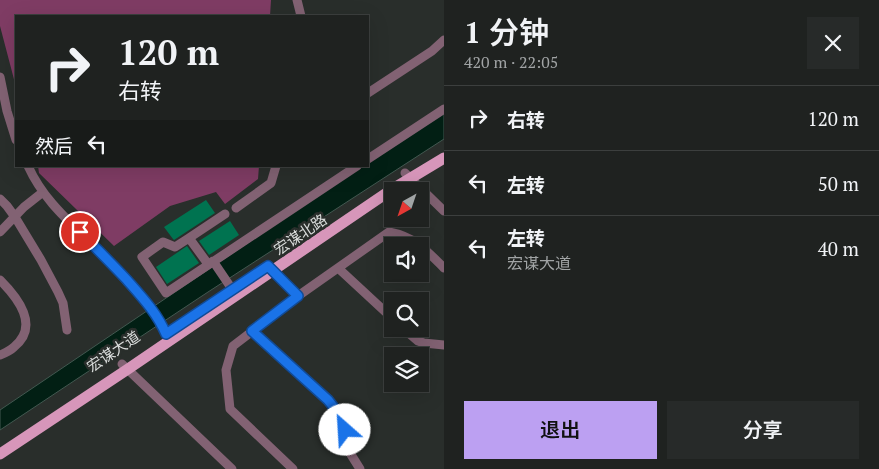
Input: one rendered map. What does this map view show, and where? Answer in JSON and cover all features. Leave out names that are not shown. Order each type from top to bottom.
[{"type":"main road","name":"宏谋大道","points":[[0,445],[125,366],[164,329],[234,292],[444,151]]},
{"type":"main road","points":[[408,176],[444,158]]},
{"type":"main road","points":[[0,454],[234,292]]},
{"type":"street","points":[[297,0],[301,15]]},
{"type":"street","points":[[369,92],[432,51],[444,40]]},
{"type":"street","points":[[0,77],[6,111],[15,137]]},
{"type":"street","points":[[369,158],[444,109]]},
{"type":"street","points":[[29,167],[42,192],[151,307],[164,329]]},
{"type":"street","points":[[236,208],[271,183],[276,167]]},
{"type":"street","points":[[225,214],[175,247],[163,242],[142,257],[166,293],[355,167]]},
{"type":"street","points":[[408,176],[444,211]]},
{"type":"street","points":[[0,232],[24,207],[42,192]]},
{"type":"street","points":[[0,199],[15,217],[42,260],[64,303],[68,330]]},
{"type":"street","points":[[293,469],[230,409],[226,370],[233,346],[298,296],[389,232],[402,234],[419,244],[444,268]]},
{"type":"street","points":[[189,238],[234,292]]},
{"type":"street","points":[[270,268],[298,296]]},
{"type":"street","points":[[338,268],[384,311]]},
{"type":"street","points":[[0,280],[12,292],[22,307],[26,324],[26,331],[18,343],[12,349],[0,355]]},
{"type":"street","points":[[252,331],[328,400],[343,419],[350,453],[360,469]]},
{"type":"street","points":[[413,337],[424,344],[444,345]]},
{"type":"street","points":[[125,366],[232,469]]},
{"type":"shaded area","points":[[0,0],[271,0],[270,15],[15,15],[15,83],[0,26]]},
{"type":"shaded area","points":[[444,111],[444,139],[0,430],[0,410],[361,167],[369,167],[369,162]]},
{"type":"shaded area","points":[[38,167],[259,167],[258,179],[225,204],[216,192],[170,206],[114,246],[39,173]]},
{"type":"building","points":[[206,200],[215,213],[174,240],[164,227]]},
{"type":"building","points":[[230,221],[239,235],[209,255],[199,241]]},
{"type":"building","points":[[187,246],[199,263],[167,284],[156,267]]},
{"type":"route","points":[[80,232],[151,307],[166,334],[268,266],[298,296],[252,331],[328,400],[343,419],[345,430]]}]
